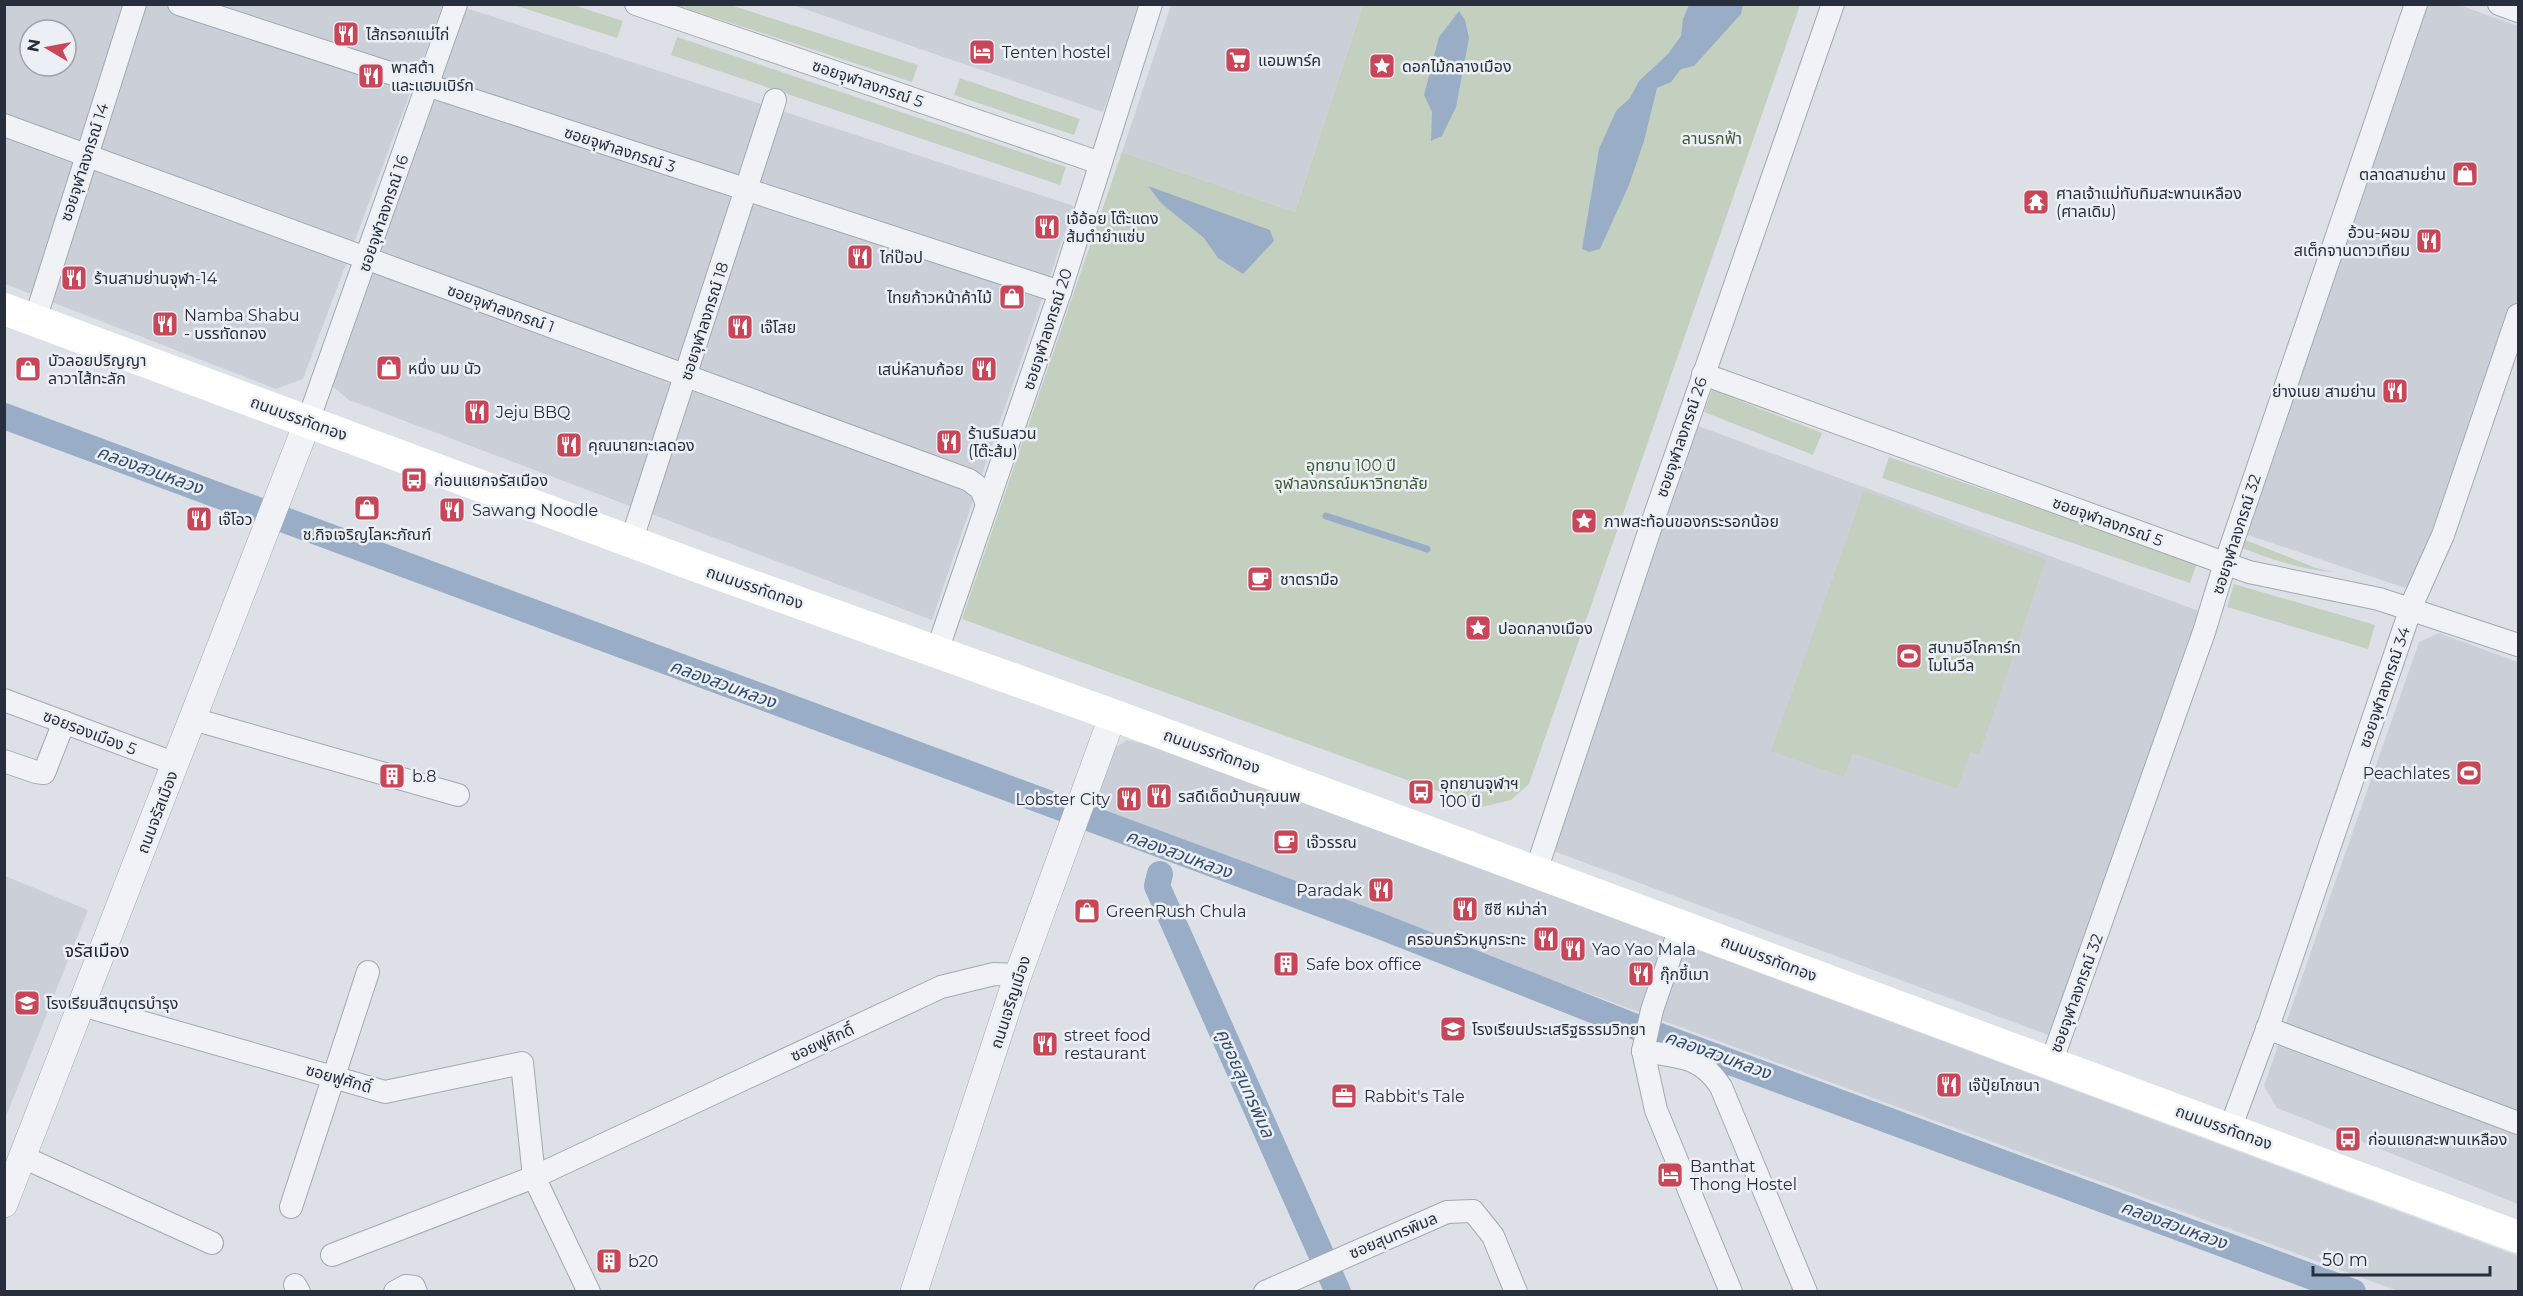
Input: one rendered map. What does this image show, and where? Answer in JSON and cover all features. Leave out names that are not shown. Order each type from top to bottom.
[{"type":"main road","name":"ถนนบรรทัดทอง","points":[[4,309],[632,542],[1113,715],[1536,871],[2518,1237]]},
{"type":"street","name":"ซอยจุฬาลงกรณ์ 14","points":[[35,320],[135,4]]},
{"type":"street","name":"ซอยจุฬาลงกรณ์ 3","points":[[179,4],[1060,292]]},
{"type":"street","name":"ซอยจุฬาลงกรณ์ 16","points":[[308,421],[368,259],[456,4]]},
{"type":"street","name":"ซอยจุฬาลงกรณ์ 5","points":[[636,4],[1100,163]]},
{"type":"street","name":"ซอยจุฬาลงกรณ์ 20","points":[[937,651],[1060,292],[1151,4]]},
{"type":"street","name":"ซอยจุฬาลงกรณ์ 26","points":[[1536,871],[1703,374],[1833,4]]},
{"type":"street","name":"ซอยจุฬาลงกรณ์ 32","points":[[2051,1063],[2197,654],[2225,563],[2416,4]]},
{"type":"street","points":[[2499,4],[2518,11]]},
{"type":"street","name":"ซอยจุฬาลงกรณ์ 18","points":[[632,542],[775,100]]},
{"type":"street","name":"ซอยจุฬาลงกรณ์ 1","points":[[4,124],[969,480],[981,489],[987,504]]},
{"type":"street","name":"ซอยจุฬาลงกรณ์ 34","points":[[2230,1129],[2267,1028],[2410,610],[2443,535],[2518,315]]},
{"type":"street","name":"ซอยจุฬาลงกรณ์ 5","points":[[1703,374],[2225,563],[2284,581],[2337,588],[2379,599],[2518,645]]},
{"type":"street","name":"ถนนจรัสเมือง","points":[[4,1204],[308,421]]},
{"type":"street","name":"ซอยรองเมือง 5","points":[[4,700],[176,764]]},
{"type":"street","name":"ถนนเจริญเมือง","points":[[914,1292],[1018,975],[1113,715]]},
{"type":"street","points":[[193,719],[458,795]]},
{"type":"street","points":[[4,761],[44,773],[64,722]]},
{"type":"street","points":[[1681,925],[1652,1010],[1644,1044],[1656,1110],[1731,1292]]},
{"type":"street","points":[[291,1207],[332,1076],[368,972]]},
{"type":"street","name":"ซอยฟูศักดิ์","points":[[332,1255],[534,1177],[941,987],[994,974],[1018,975]]},
{"type":"street","name":"ซอยฟูศักดิ์","points":[[82,1005],[385,1092],[522,1063],[534,1177]]},
{"type":"street","points":[[2267,1028],[2518,1123]]},
{"type":"street","points":[[1644,1044],[1701,1063],[1711,1071],[1721,1087],[1806,1292]]},
{"type":"street","points":[[23,1157],[212,1243]]},
{"type":"street","points":[[534,1177],[589,1292]]},
{"type":"street","name":"ซอยสุนทรพิมล","points":[[1265,1292],[1447,1212],[1473,1211],[1493,1236],[1516,1292]]},
{"type":"street","points":[[395,1292],[406,1286],[414,1287],[416,1292]]},
{"type":"shaded area","points":[[4,5],[443,5],[303,379],[276,389],[5,284]]},
{"type":"shaded area","points":[[793,5],[1140,5],[1103,112]]},
{"type":"shaded area","points":[[1171,5],[1363,5],[1295,212],[1122,152]]},
{"type":"shaded area","name":"ตลาดสามย่าน","points":[[2420,5],[2459,5],[2518,26],[2518,302],[2440,535],[2414,591],[2242,533]]},
{"type":"shaded area","points":[[463,7],[1074,206],[932,620],[349,400],[330,384]]},
{"type":"shaded area","points":[[1693,424],[2199,611],[2051,1036],[1548,849]]},
{"type":"shaded area","points":[[2439,633],[2518,662],[2518,1204],[2277,1108],[2264,1086],[2419,642]]},
{"type":"shaded area","points":[[1127,740],[1147,744],[2518,1256],[2518,1291],[2398,1291],[1087,809],[1108,752]]},
{"type":"shaded area","name":"โรงเรียนสีตบุตรบำรุง","points":[[5,876],[88,910],[5,1119]]},
{"type":"green space","points":[[514,5],[573,5],[623,21],[617,38]]},
{"type":"green space","points":[[676,5],[730,5],[918,65],[912,82]]},
{"type":"green space","name":"อุทยาน 100 ปี จุฬาลงกรณ์มหาวิทยาลัย","points":[[1363,5],[1800,5],[1529,784],[1511,800],[1482,807],[962,619],[1122,152],[1295,212]]},
{"type":"green space","points":[[677,37],[1066,167],[1060,185],[671,55]]},
{"type":"green space","points":[[960,78],[1080,119],[1074,135],[954,95]]},
{"type":"green space","points":[[1712,390],[1822,433],[1813,455],[1704,412]]},
{"type":"green space","points":[[1889,457],[2197,563],[2190,583],[1882,478]]},
{"type":"green space","name":"สนามอีโกคาร์ท โมโนวีล","points":[[1864,490],[2046,560],[1979,755],[1971,752],[1957,789],[1853,753],[1844,777],[1771,751]]},
{"type":"green space","points":[[2238,537],[2316,568],[2334,572],[2295,566],[2258,554],[2234,545]]},
{"type":"green space","points":[[2234,584],[2375,625],[2368,649],[2227,607]]},
{"type":"water","points":[[1689,5],[1743,5],[1741,14],[1694,66],[1681,69],[1671,82],[1657,88],[1644,141],[1629,185],[1600,249],[1589,252],[1582,249],[1599,149],[1616,111],[1630,98],[1639,81],[1668,54],[1681,36],[1683,19]]},
{"type":"water","points":[[1459,11],[1465,20],[1469,38],[1456,107],[1442,136],[1431,141],[1432,112],[1424,95],[1439,37]]},
{"type":"water","points":[[1148,186],[1270,230],[1274,241],[1243,274],[1218,258],[1204,238],[1162,204]]},
{"type":"waterway","name":"คลองสวนหลวง","points":[[4,416],[1380,926],[1646,1031],[2353,1292]]},
{"type":"waterway","points":[[1326,516],[1427,549]]},
{"type":"waterway","name":"คูซอยสุนทรพิมล","points":[[1160,874],[1157,886],[1338,1292]]},
{"type":"place","name":"ไส้กรอกแม่ไก่","points":[[346,34]]},
{"type":"place","name":"Tenten hostel","points":[[982,52]]},
{"type":"place","name":"แอมพาร์ค","points":[[1238,60]]},
{"type":"place","name":"ดอกไม้กลางเมือง","points":[[1382,66]]},
{"type":"place","name":"พาสต้า และแฮมเบิร์ก","points":[[371,76]]},
{"type":"place","name":"ตลาดสามย่าน","points":[[2465,174]]},
{"type":"place","name":"ศาลเจ้าแม่ทับทิมสะพานเหลือง (ศาลเดิม)","points":[[2036,202]]},
{"type":"place","name":"เจ้อ้อย โต๊ะแดง ส้มตำยำแซ่บ","points":[[1047,227]]},
{"type":"place","name":"อ้วน-ผอม สเต็กจานดาวเทียม","points":[[2429,241]]},
{"type":"place","name":"ไก่ป๊อป","points":[[860,257]]},
{"type":"place","name":"ร้านสามย่านจุฬา-14","points":[[74,278]]},
{"type":"place","name":"ไทยก้าวหน้าค้าไม้","points":[[1012,297]]},
{"type":"place","name":"Namba Shabu - บรรทัดทอง","points":[[165,324]]},
{"type":"place","name":"เจ๊โสย","points":[[740,327]]},
{"type":"place","name":"หนึ่ง นม นัว","points":[[389,368]]},
{"type":"place","name":"บัวลอยปริญญา ลาวาไส้ทะลัก","points":[[28,369]]},
{"type":"place","name":"เสน่ห์ลาบก้อย","points":[[984,369]]},
{"type":"place","name":"ย่างเนย สามย่าน","points":[[2395,391]]},
{"type":"place","name":"Jeju BBQ","points":[[477,412]]},
{"type":"place","name":"ร้านริมสวน (โต๊ะส้ม)","points":[[949,442]]},
{"type":"place","name":"คุณนายทะเลดอง","points":[[569,445]]},
{"type":"place","name":"ก่อนแยกจรัสเมือง","points":[[414,480]]},
{"type":"place","name":"ช.กิจเจริญโลหะภัณฑ์","points":[[367,508]]},
{"type":"place","name":"Sawang Noodle","points":[[452,510]]},
{"type":"place","name":"เจ๊โอว","points":[[199,519]]},
{"type":"place","name":"ภาพสะท้อนของกระรอกน้อย","points":[[1584,521]]},
{"type":"place","name":"ชาตรามือ","points":[[1260,579]]},
{"type":"place","name":"ปอดกลางเมือง","points":[[1478,628]]},
{"type":"place","name":"สนามอีโกคาร์ท โมโนวีล","points":[[1909,656]]},
{"type":"place","name":"Peachlates","points":[[2469,773]]},
{"type":"place","name":"b.8","points":[[392,776]]},
{"type":"place","name":"อุทยานจุฬาฯ 100 ปี","points":[[1421,792]]},
{"type":"place","name":"รสดีเด็ดบ้านคุณนพ","points":[[1159,796]]},
{"type":"place","name":"Lobster City","points":[[1129,799]]},
{"type":"place","name":"เจ๊วรรณ","points":[[1286,842]]},
{"type":"place","name":"Paradak","points":[[1381,890]]},
{"type":"place","name":"ซีซี หม่าล่า","points":[[1465,909]]},
{"type":"place","name":"GreenRush Chula","points":[[1087,911]]},
{"type":"place","name":"ครอบครัวหมูกระทะ","points":[[1546,939]]},
{"type":"place","name":"Yao Yao Mala","points":[[1573,949]]},
{"type":"place","name":"Safe box office","points":[[1286,964]]},
{"type":"place","name":"กุ๊กขี้เมา","points":[[1641,974]]},
{"type":"place","name":"โรงเรียนสีตบุตรบำรุง","points":[[27,1003]]},
{"type":"place","name":"โรงเรียนประเสริฐธรรมวิทยา","points":[[1453,1029]]},
{"type":"place","name":"street food restaurant","points":[[1045,1044]]},
{"type":"place","name":"เจ๊ปุ้ยโภชนา","points":[[1949,1085]]},
{"type":"place","name":"Rabbit's Tale","points":[[1344,1096]]},
{"type":"place","name":"ก่อนแยกสะพานเหลือง","points":[[2348,1139]]},
{"type":"place","name":"Banthat Thong Hostel","points":[[1670,1175]]},
{"type":"place","name":"b20","points":[[609,1261]]},
{"type":"district","name":"จรัสเมือง","points":[[97,951]]},
{"type":"park label","name":"ลานรกฟ้า","points":[[1712,138]]}]
